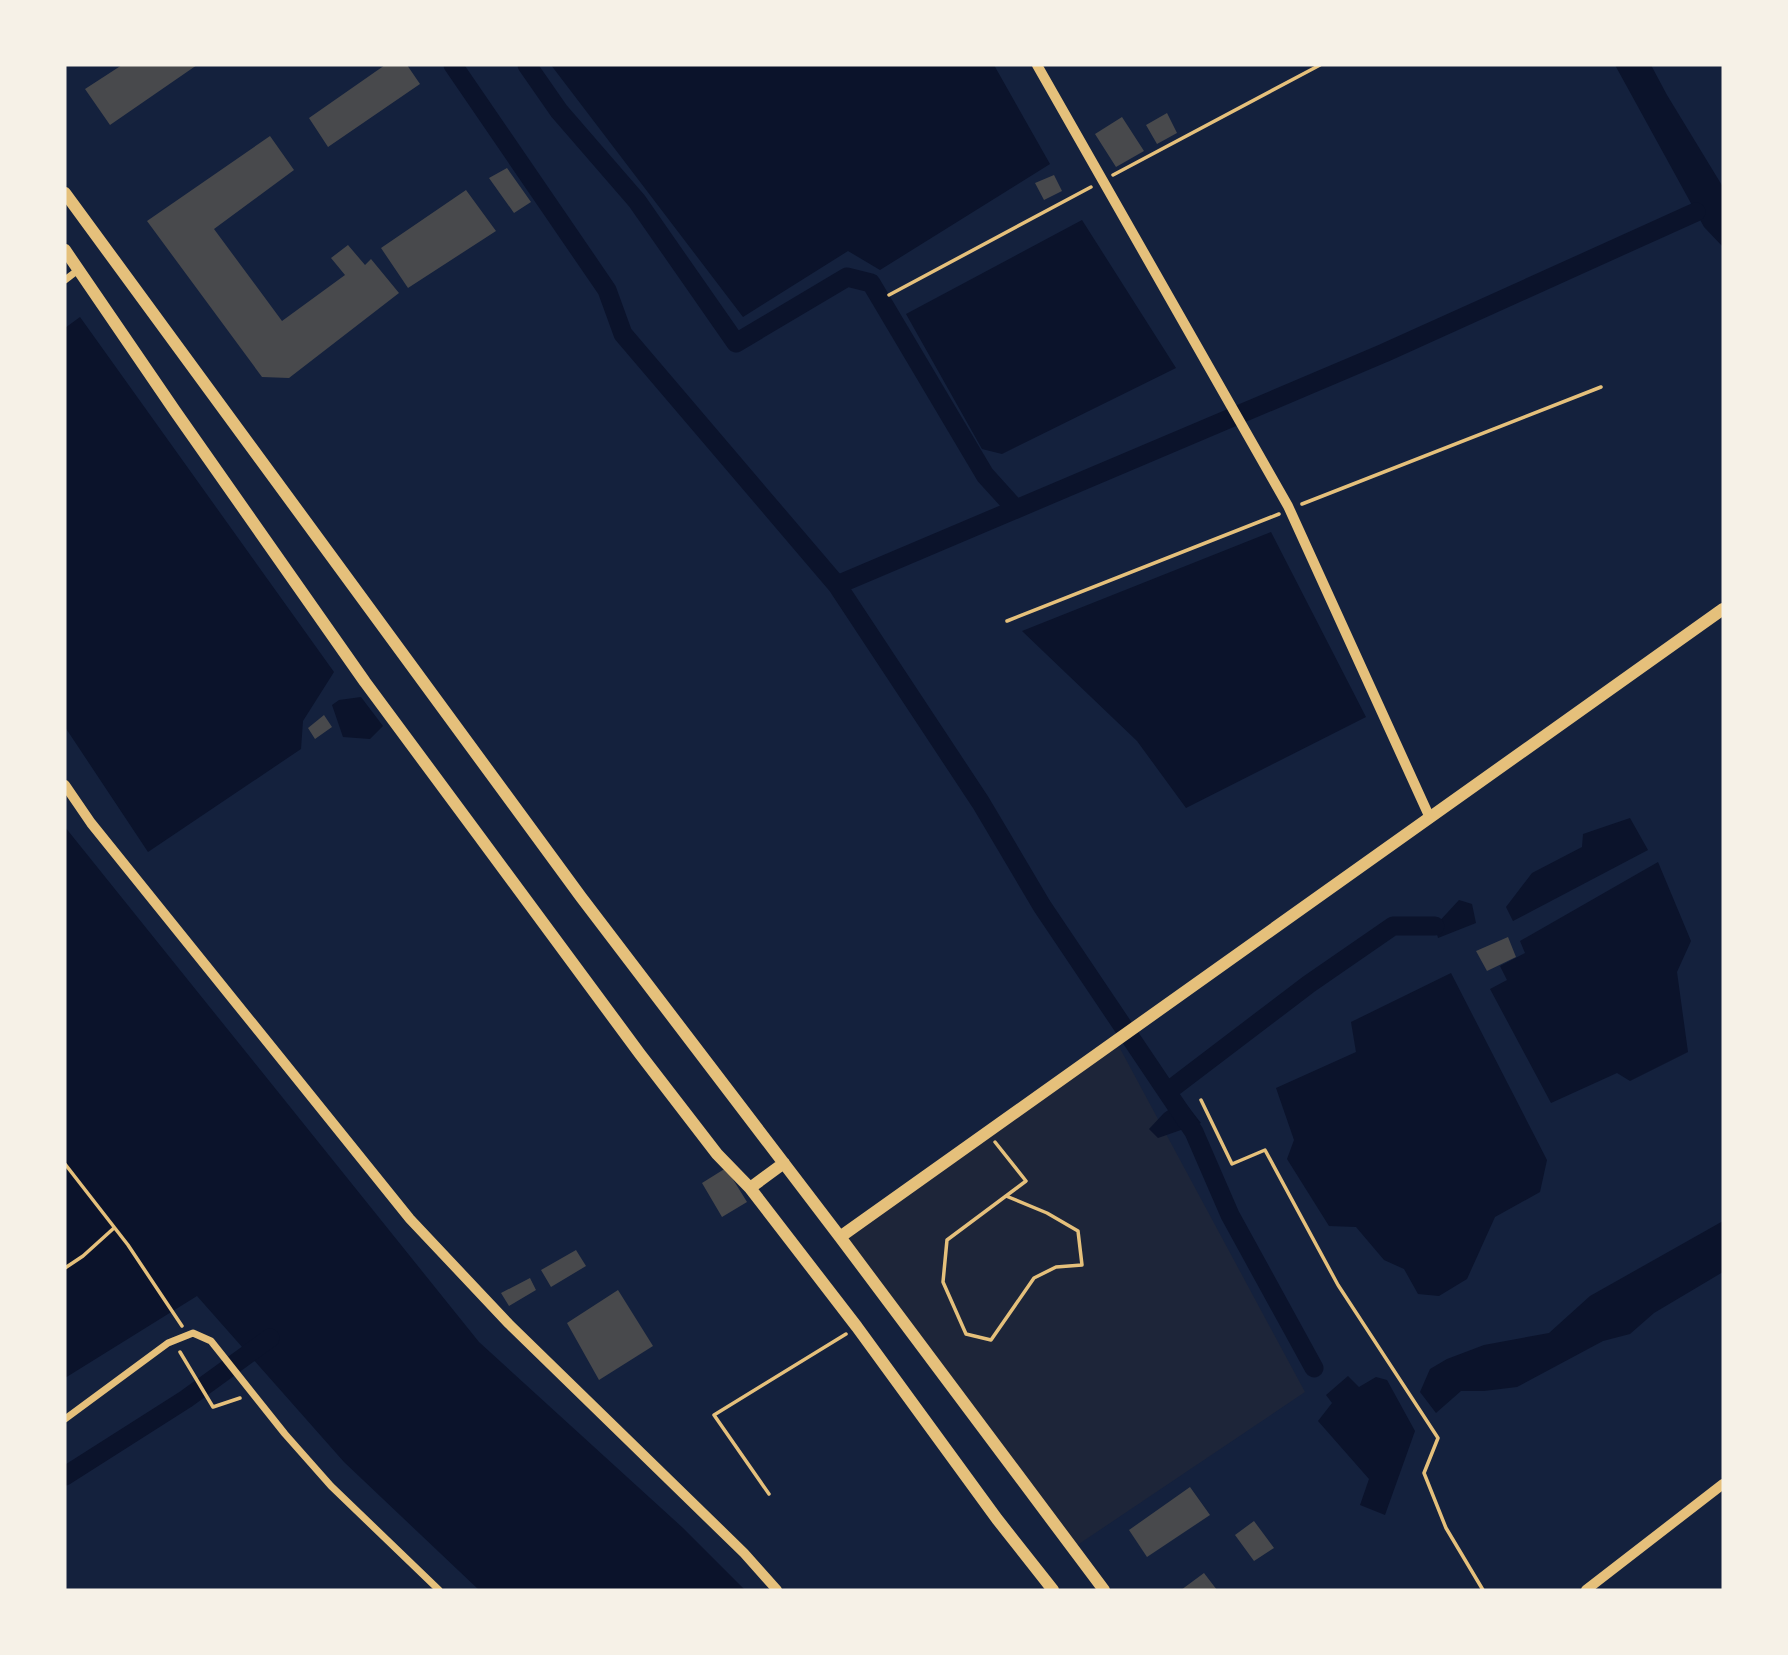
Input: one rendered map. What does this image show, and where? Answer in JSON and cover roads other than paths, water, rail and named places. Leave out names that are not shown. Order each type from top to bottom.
[{"type":"main road","points":[[65,193],[564,874],[1104,1590]]},
{"type":"main road","points":[[65,250],[365,682],[640,1054],[717,1154],[750,1188],[857,1326],[997,1519],[1053,1590]]},
{"type":"main road","points":[[840,1237],[1723,609]]},
{"type":"main road","points":[[750,1188],[784,1163]]},
{"type":"street","points":[[1037,65],[1288,506],[1430,818]]},
{"type":"street","points":[[65,280],[78,270]]},
{"type":"street","points":[[65,785],[91,823],[410,1219],[509,1324],[744,1553],[776,1590]]},
{"type":"street","points":[[65,1419],[173,1341],[192,1333],[211,1341],[331,1486],[439,1590]]},
{"type":"street","points":[[1586,1590],[1723,1484]]},
{"type":"waterway","points":[[453,65],[607,290],[623,334],[837,585],[981,803],[1042,906],[1194,1132],[1230,1215],[1314,1368]]},
{"type":"waterway","points":[[527,65],[559,111],[637,201],[736,343],[847,277],[871,283],[985,475],[1014,507]]},
{"type":"waterway","points":[[837,585],[1384,353],[1696,212]]},
{"type":"waterway","points":[[1167,1092],[1309,984],[1393,926],[1435,926]]},
{"type":"waterway","points":[[65,1476],[186,1399],[270,1338]]}]
